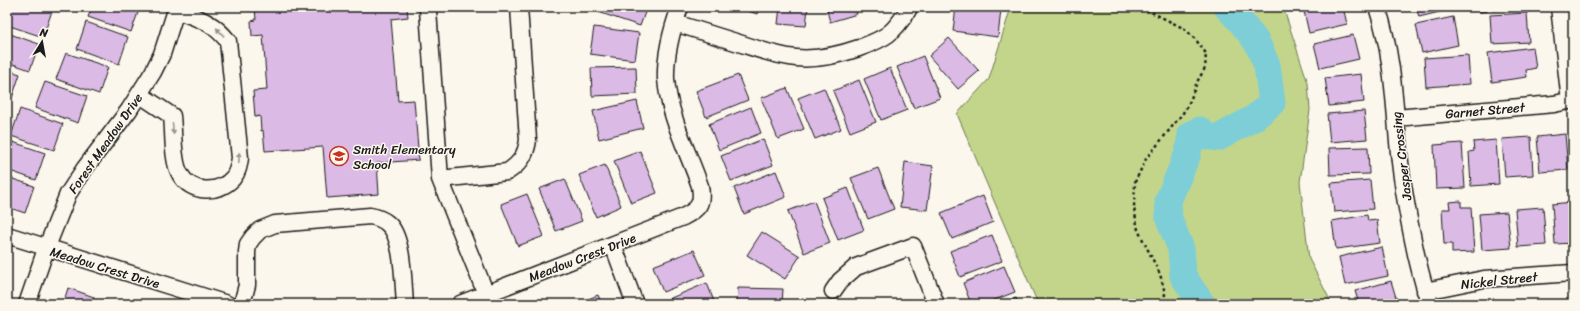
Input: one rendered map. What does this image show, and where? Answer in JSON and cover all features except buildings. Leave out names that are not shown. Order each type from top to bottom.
[{"type":"street","points":[[429,7],[428,17],[440,179],[486,294]]},
{"type":"street","points":[[440,179],[507,172],[516,167],[524,155],[528,140],[519,7]]},
{"type":"street","points":[[680,7],[675,23],[773,54],[797,58],[811,58],[838,54],[882,39],[890,34],[908,10]]},
{"type":"street","name":"Jasper Crossing","points":[[1377,7],[1392,73],[1405,196],[1428,297]]},
{"type":"street","points":[[1559,7],[1571,101]]},
{"type":"street","points":[[139,94],[172,116],[177,167],[181,176],[188,184],[197,188],[208,190],[218,189],[227,184],[234,177],[239,168],[240,158],[228,41],[211,23],[177,8]]},
{"type":"street","name":"Forest Meadow Drive","points":[[28,304],[46,248],[62,209],[76,181],[129,110],[153,72],[162,54],[177,8]]},
{"type":"street","name":"Meadow Crest Drive","points":[[460,304],[613,245],[695,211],[700,203],[700,186],[676,123],[668,91],[666,65],[675,23]]},
{"type":"street","name":"Garnet Street","points":[[1396,118],[1571,101]]},
{"type":"street","points":[[242,304],[247,285],[248,244],[260,230],[275,224],[370,216],[387,223],[396,236],[399,246],[405,304]]},
{"type":"street","name":"Meadow Crest Drive","points":[[7,236],[227,304]]},
{"type":"street","points":[[613,245],[636,304]]},
{"type":"street","points":[[833,291],[840,281],[856,267],[913,246],[936,304]]},
{"type":"street","name":"Nickel Street","points":[[1428,297],[1484,279],[1573,273]]},
{"type":"path","points":[[1140,7],[1185,30],[1196,40],[1205,52],[1206,61],[1204,70],[1196,82],[1190,101],[1183,113],[1146,159],[1135,182],[1134,208],[1138,230],[1160,274],[1165,293],[1164,304]]},
{"type":"green space","points":[[1011,7],[1283,7],[1308,83],[1310,110],[1300,182],[1309,259],[1332,304],[1038,304],[957,114],[989,79]]},
{"type":"waterway","points":[[1202,304],[1183,276],[1181,249],[1169,219],[1168,201],[1188,153],[1191,134],[1200,130],[1205,136],[1218,138],[1254,118],[1272,103],[1267,65],[1256,41],[1227,7]]},
{"type":"place","name":"Smith Elementary School","points":[[339,156]]}]
